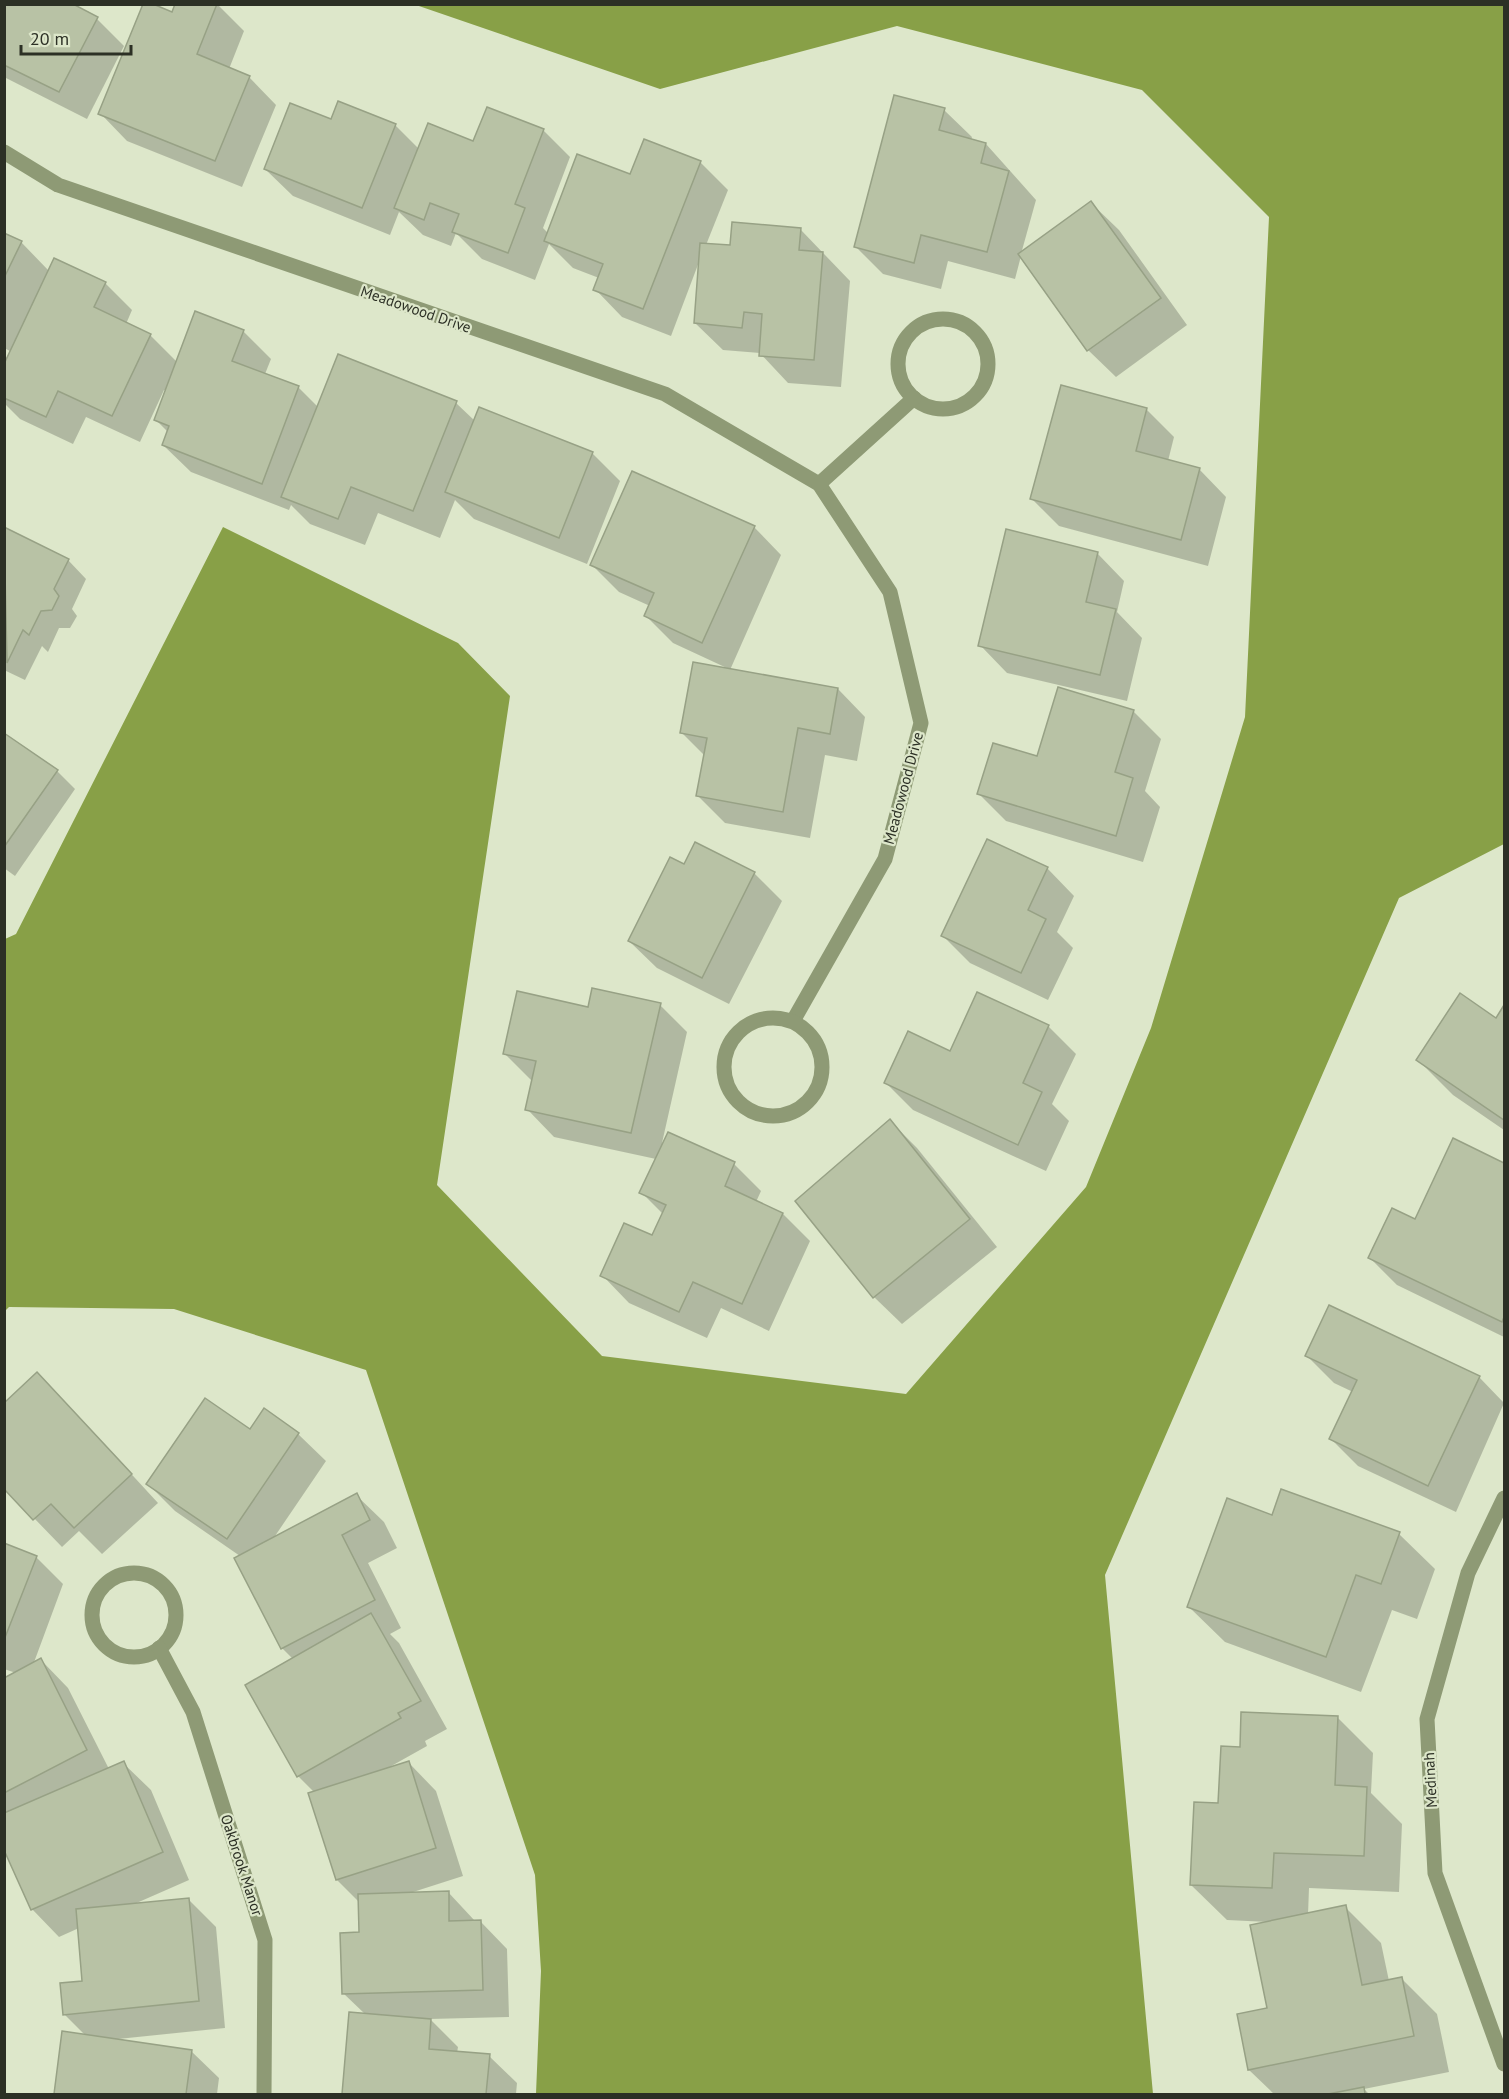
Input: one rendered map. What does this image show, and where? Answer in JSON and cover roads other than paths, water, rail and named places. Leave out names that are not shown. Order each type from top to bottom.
[{"type":"street","name":"Meadowood Drive","points":[[4,152],[58,185],[664,394],[819,484],[890,592],[921,723],[885,859],[793,1021]]},
{"type":"street","points":[[939,318],[957,320],[973,329],[984,342],[988,359],[987,377],[978,393],[964,404],[947,409],[930,407],[914,398],[903,385],[898,368],[900,350],[908,334],[922,323],[939,318]]},
{"type":"street","points":[[819,484],[914,398]]},
{"type":"street","points":[[774,1017],[793,1021],[809,1032],[819,1048],[823,1068],[819,1086],[808,1102],[791,1113],[772,1116],[753,1113],[738,1102],[727,1085],[724,1066],[728,1047],[739,1031],[755,1020],[774,1017]]},
{"type":"street","name":"Medinah","points":[[1504,1498],[1468,1574],[1427,1719],[1436,1873],[1504,2064]]},
{"type":"street","points":[[123,1574],[140,1574],[155,1579],[167,1590],[175,1604],[175,1621],[170,1636],[159,1648],[144,1656],[128,1657],[112,1651],[100,1641],[93,1626],[92,1609],[98,1594],[108,1582],[123,1574]]},
{"type":"street","name":"Oakbrook Manor","points":[[159,1648],[193,1712],[265,1940],[264,2094]]}]
